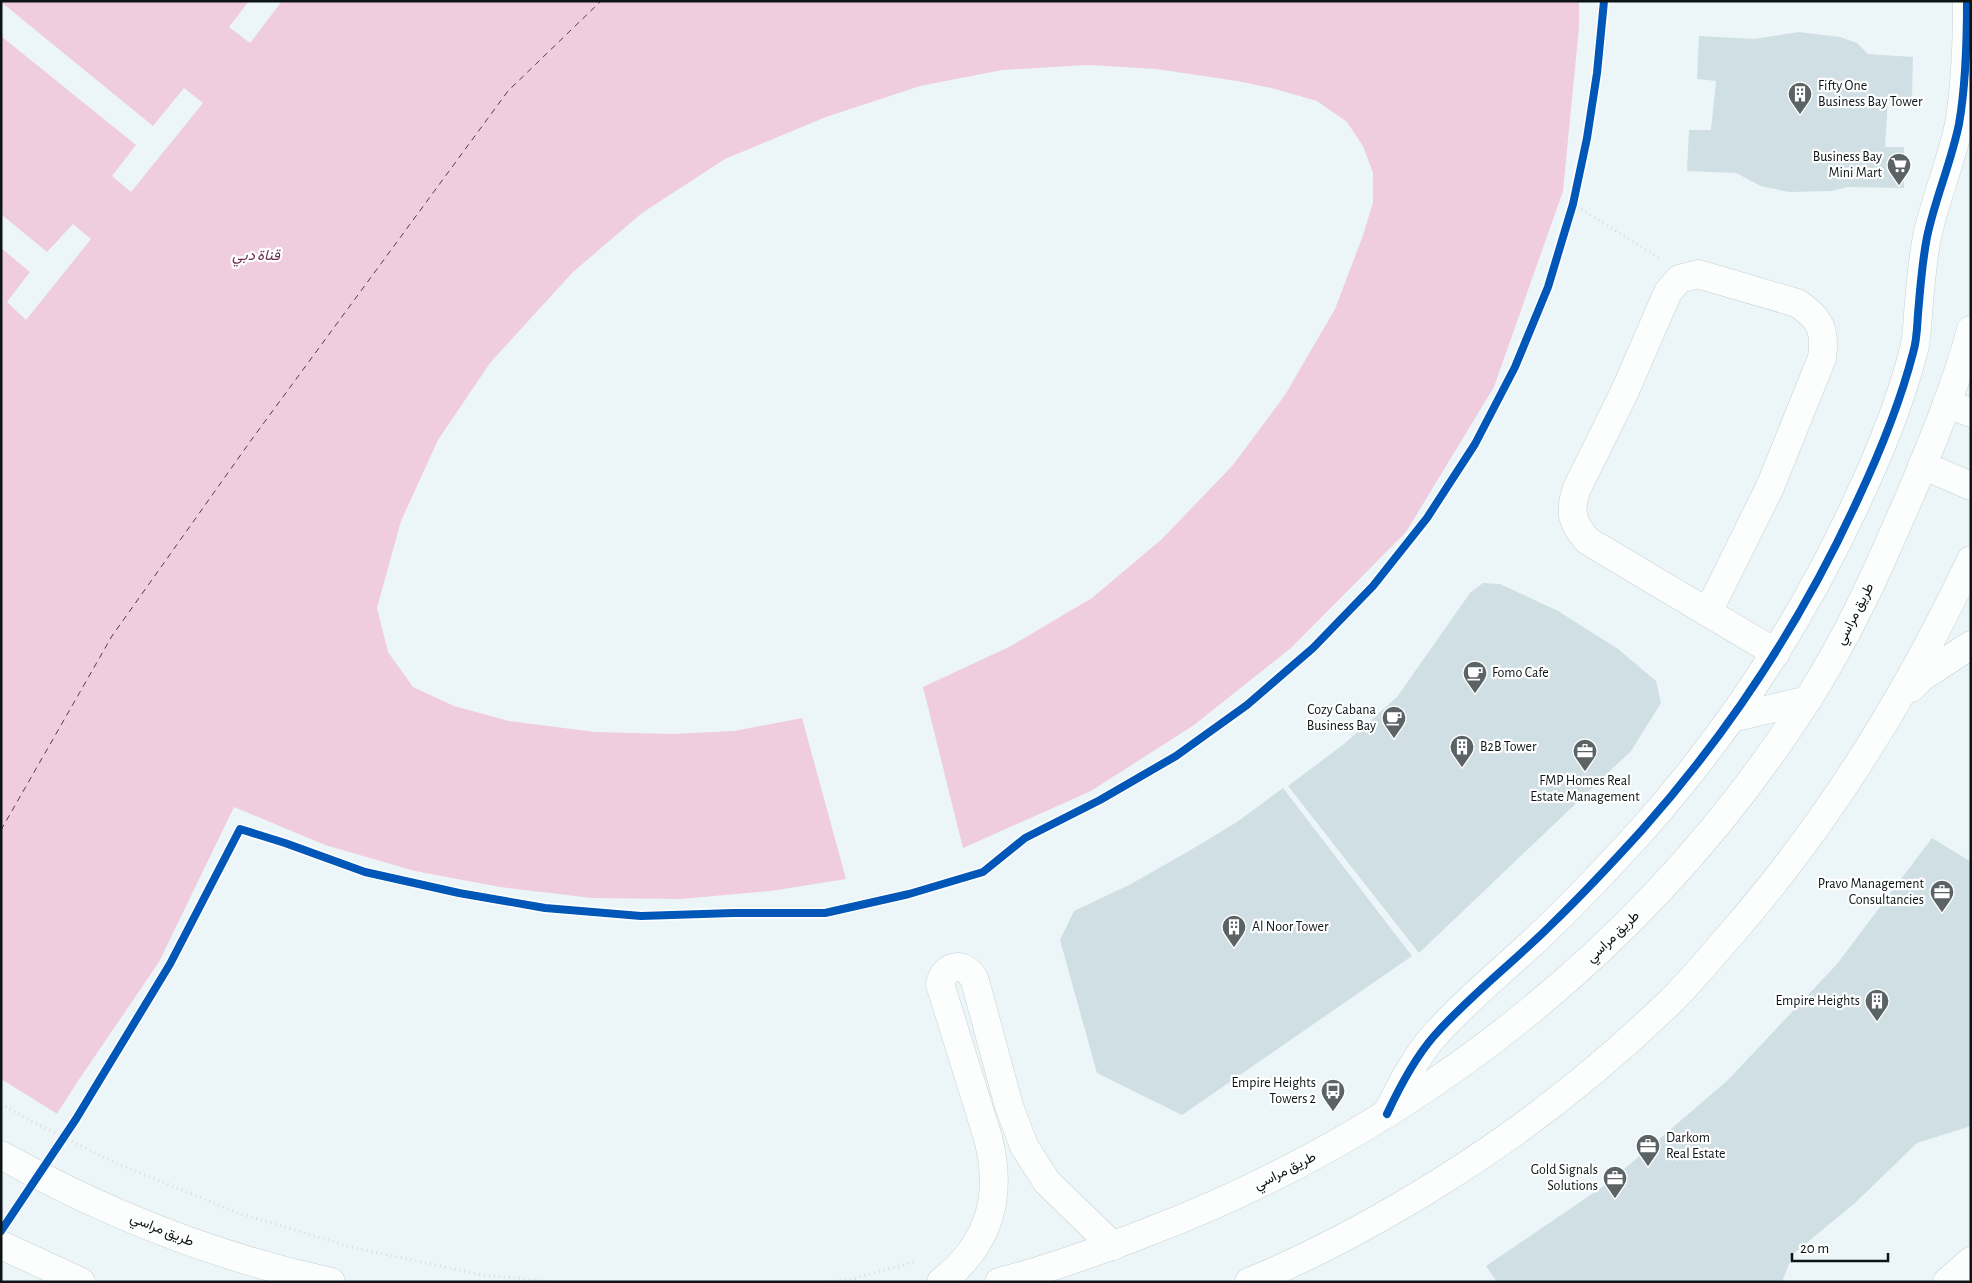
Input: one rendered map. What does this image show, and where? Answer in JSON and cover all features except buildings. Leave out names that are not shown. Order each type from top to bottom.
[{"type":"main road","points":[[1387,1114],[1415,1061],[1433,1037],[1552,924],[1642,830],[1688,776],[1732,718],[1776,653],[1809,597],[1842,534],[1872,468],[1898,402],[1915,348],[1922,268],[1927,236],[1958,126],[1964,84],[1967,1]]},
{"type":"main road","points":[[1708,612],[1770,487],[1822,358],[1824,341],[1821,326],[1811,312],[1797,303],[1698,274],[1679,279],[1668,292],[1625,391],[1577,488],[1572,502],[1572,516],[1578,530],[1588,541],[1776,653]]},
{"type":"main road","name":"طريق مراسي","points":[[998,1282],[1063,1264],[1197,1214],[1278,1176],[1358,1133],[1434,1084],[1521,1019],[1575,974],[1640,911],[1700,845],[1750,782],[1808,700],[1870,586],[1922,465],[1959,408],[1962,362],[1971,330]]},
{"type":"main road","points":[[1922,465],[1971,486]]},
{"type":"main road","points":[[1250,1282],[1339,1241],[1411,1201],[1481,1156],[1548,1108],[1612,1056],[1672,999],[1755,907],[1830,807],[1896,703],[1929,645],[1971,560]]},
{"type":"main road","points":[[1896,703],[1922,677],[1971,645]]},
{"type":"main road","points":[[1732,718],[1808,700]]},
{"type":"main road","points":[[942,1282],[962,1263],[986,1226],[993,1204],[995,1182],[994,1159],[940,984],[942,976],[948,970],[956,967],[965,968],[971,973],[975,981],[1008,1106],[1024,1146],[1047,1182],[1113,1246]]},
{"type":"main road","name":"طريق مراسي","points":[[1,1155],[96,1203],[224,1254],[332,1282]]},
{"type":"main road","points":[[1,1244],[81,1282]]},
{"type":"main road","points":[[1947,1282],[1971,1261]]},
{"type":"path","points":[[1570,213],[1575,194]]},
{"type":"path","points":[[1573,204],[1687,276]]},
{"type":"path","points":[[1,1104],[118,1164],[238,1213],[351,1247],[483,1276],[555,1282]]},
{"type":"path","points":[[60,1143],[71,1127]]},
{"type":"path","points":[[825,1282],[849,1280],[922,1260]]},
{"type":"water","name":"قناة دبي","points":[[1,1],[1579,1],[1579,27],[1563,191],[1494,387],[1406,532],[1291,648],[1194,725],[1091,791],[963,848],[923,687],[1011,646],[1092,598],[1162,539],[1233,465],[1285,395],[1335,309],[1373,203],[1373,173],[1363,146],[1347,122],[1317,101],[1237,81],[1156,69],[1088,65],[1002,70],[920,86],[826,117],[725,159],[642,213],[573,272],[490,363],[438,440],[401,521],[377,608],[388,652],[413,687],[454,706],[509,721],[595,732],[672,734],[734,731],[802,718],[846,879],[771,891],[681,899],[592,898],[500,887],[415,871],[325,845],[234,807],[159,962],[78,1081],[1,1201]]},
{"type":"pier","points":[[249,1],[282,1],[250,43],[229,27]]},
{"type":"pier","points":[[1,2],[153,126],[184,88],[203,103],[131,192],[112,176],[136,145],[1,36]]},
{"type":"pier","points":[[1,214],[47,252],[73,224],[91,239],[26,320],[7,302],[30,272],[1,248]]},
{"type":"pier","points":[[1,1079],[59,1115],[1,1203]]},
{"type":"ferry route","points":[[1,830],[112,636],[252,439],[508,91],[601,1]]},
{"type":"cycle path","points":[[1,1231],[76,1119],[170,964],[240,829],[365,872],[459,893],[545,908],[641,916],[825,913],[909,894],[983,872],[1025,838],[1100,800],[1176,756],[1247,705],[1313,648],[1373,586],[1427,518],[1475,444],[1515,367],[1548,287],[1573,204],[1587,138],[1597,73],[1604,1]]},
{"type":"cycle path","points":[[1387,1114],[1408,1073],[1434,1036],[1462,1007],[1564,913],[1598,878],[1642,830],[1705,753],[1735,713],[1789,630],[1837,544],[1882,445],[1896,409],[1914,348],[1927,237],[1959,124],[1966,63],[1967,1]]},
{"type":"place","name":"Fifty One Business Bay Tower","points":[[1800,115]]},
{"type":"place","name":"Business Bay Mini Mart","points":[[1899,186]]},
{"type":"place","name":"Fomo Cafe","points":[[1475,694]]},
{"type":"place","name":"Cozy Cabana Business Bay","points":[[1394,739]]},
{"type":"place","name":"B2B Tower","points":[[1462,768]]},
{"type":"place","name":"FMP Homes Real Estate Management","points":[[1585,772]]},
{"type":"place","name":"Pravo Management Consultancies","points":[[1942,913]]},
{"type":"place","name":"Al Noor Tower","points":[[1234,948]]},
{"type":"place","name":"Empire Heights","points":[[1877,1022]]},
{"type":"place","name":"Empire Heights Towers 2","points":[[1333,1112]]},
{"type":"place","name":"Darkom Real Estate","points":[[1648,1167]]},
{"type":"place","name":"Gold Signals Solutions","points":[[1615,1199]]}]
